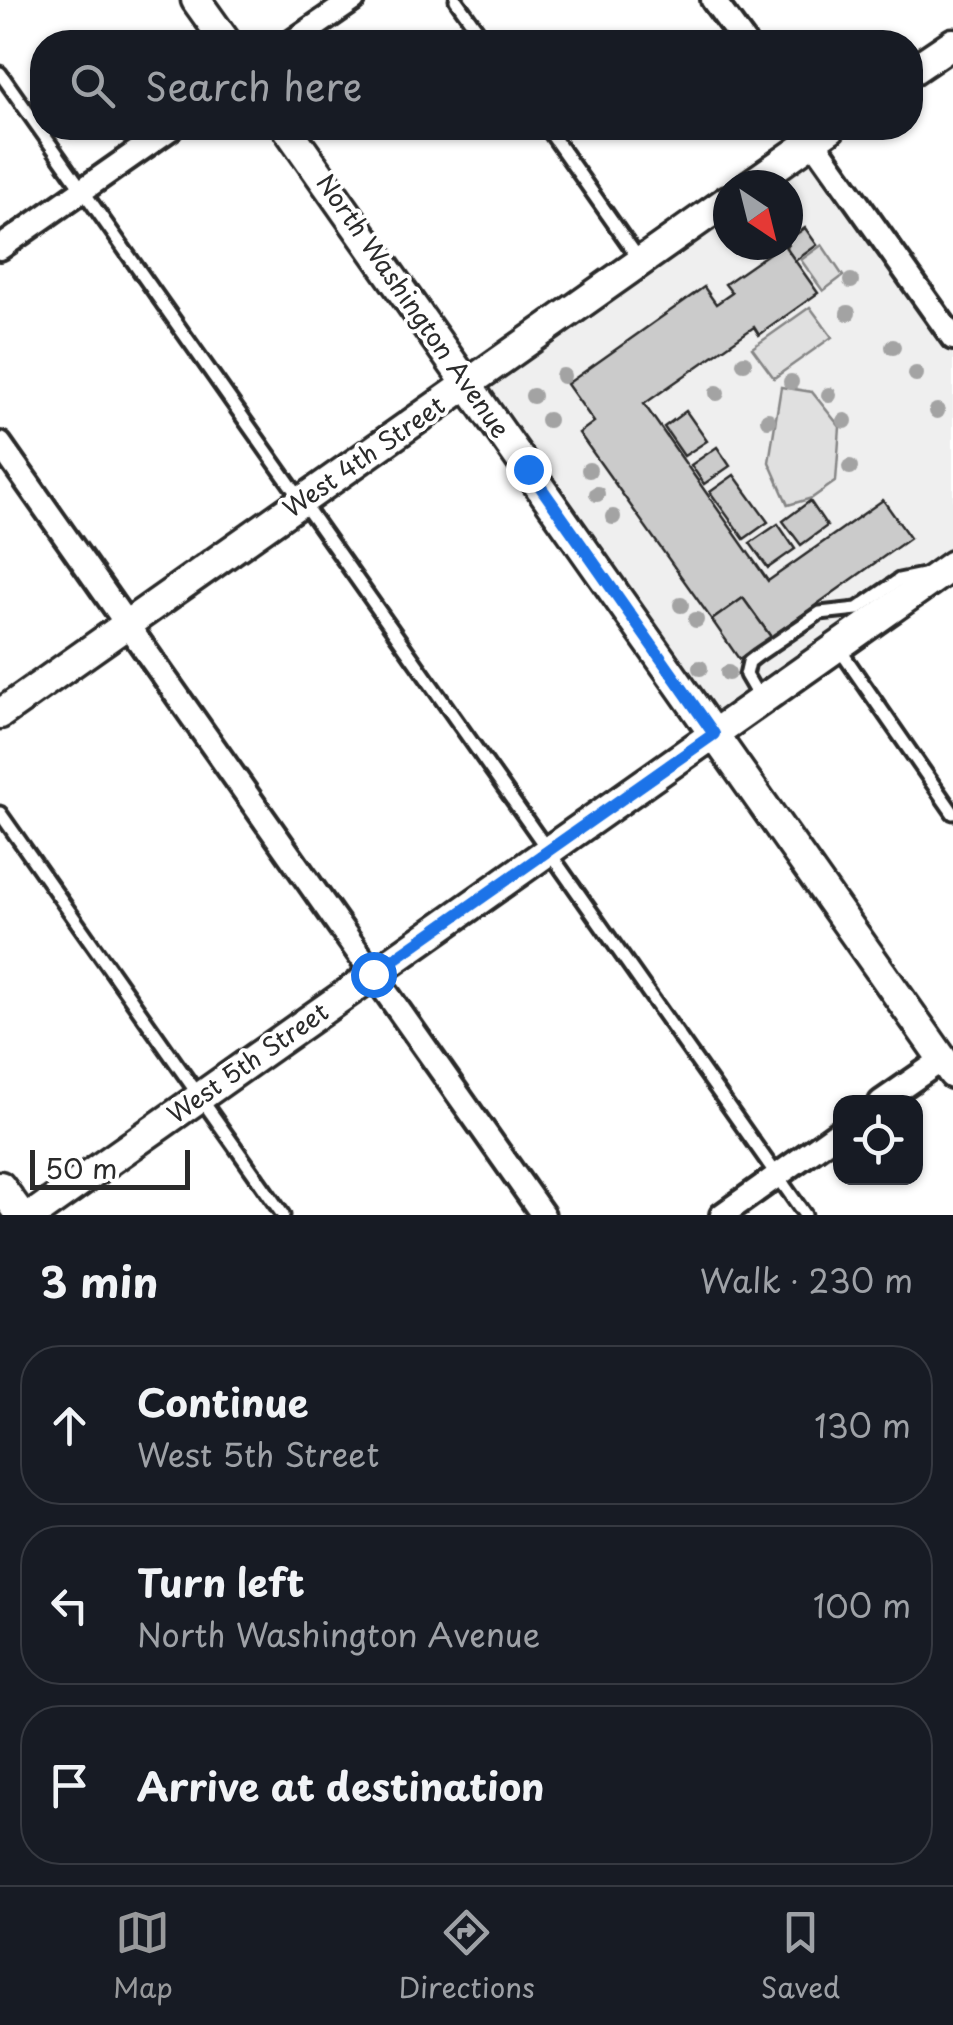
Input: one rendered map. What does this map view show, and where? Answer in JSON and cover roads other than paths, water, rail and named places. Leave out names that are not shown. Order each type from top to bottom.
[{"type":"street","points":[[196,0],[217,30]]},
{"type":"street","points":[[309,30],[353,0]]},
{"type":"street","points":[[713,0],[735,30]]},
{"type":"street","points":[[923,63],[953,43]]},
{"type":"street","points":[[0,248],[153,140]]},
{"type":"street","name":"North Washington Avenue","points":[[295,140],[948,1066]]},
{"type":"street","points":[[769,170],[806,140]]},
{"type":"street","points":[[821,140],[953,338]]},
{"type":"street","name":"West 4th Street","points":[[0,714],[713,211]]},
{"type":"street","points":[[0,444],[543,1215]]},
{"type":"street","name":"West 5th Street","points":[[33,1215],[947,569]]},
{"type":"street","points":[[894,1095],[948,1066]]},
{"type":"street","points":[[722,1215],[833,1136]]},
{"type":"street","points":[[0,1186],[21,1215]]},
{"type":"lane","points":[[456,0],[477,30]]},
{"type":"lane","points":[[0,73],[30,116]]},
{"type":"lane","points":[[47,140],[806,1215]]},
{"type":"lane","points":[[555,140],[641,262]]},
{"type":"lane","points":[[761,701],[747,679],[746,668],[808,619],[820,613],[862,607],[907,577],[947,569]]},
{"type":"lane","points":[[838,647],[953,813]]},
{"type":"lane","points":[[0,813],[283,1215]]}]
